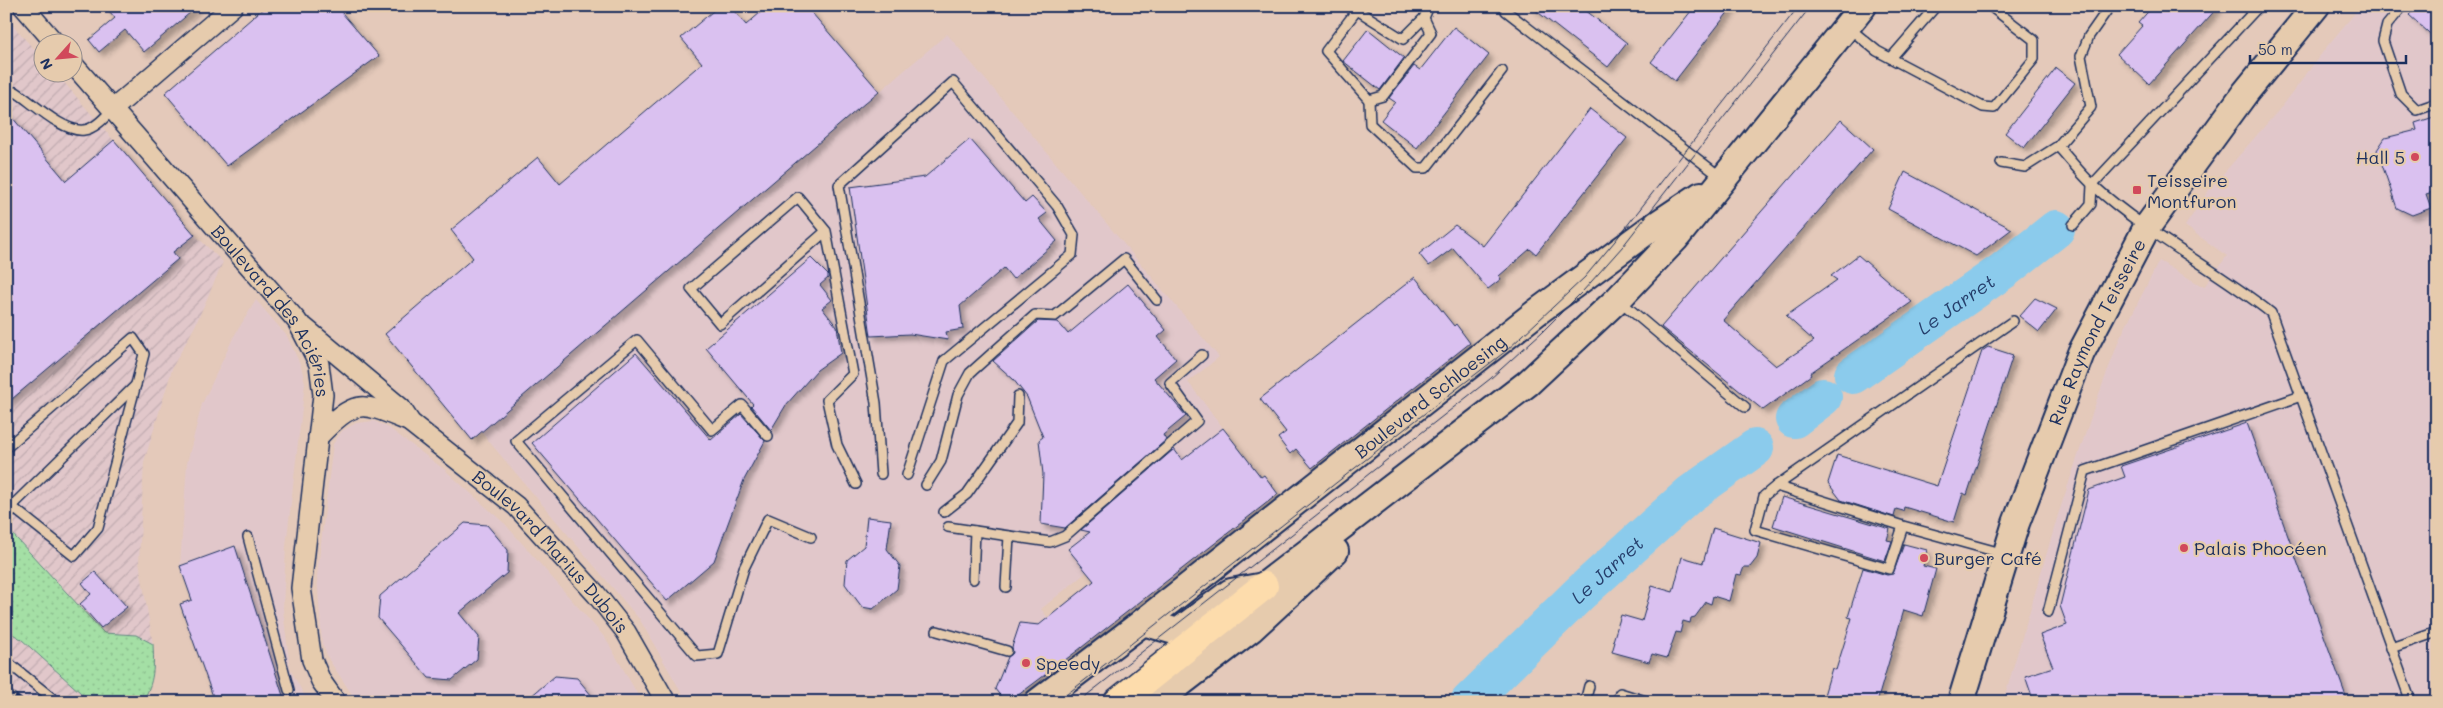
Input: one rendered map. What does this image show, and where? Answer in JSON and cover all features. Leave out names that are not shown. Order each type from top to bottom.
[{"type":"highway","points":[[1118,702],[1264,586]]},
{"type":"main road","name":"Rue Raymond Teisseire","points":[[1961,702],[2006,554],[2081,353],[2147,227],[2245,93],[2316,6]]},
{"type":"main road","name":"Boulevard Schloesing","points":[[1143,622],[1178,632],[1231,592],[1264,586],[1528,382],[1618,299],[1675,239],[1725,180],[1855,16]]},
{"type":"main road","name":"Boulevard Schloesing","points":[[1038,702],[1143,622],[1537,312],[1648,231],[1725,180]]},
{"type":"main road","name":"Boulevard Schloesing","points":[[1156,702],[1251,629],[1338,548],[1469,444],[1493,409]]},
{"type":"street","points":[[23,6],[45,32]]},
{"type":"street","points":[[113,109],[232,6]]},
{"type":"street","name":"Boulevard des Aciéries","points":[[82,74],[297,321],[319,364],[323,395],[301,588],[312,660],[321,681],[336,702]]},
{"type":"street","name":"Boulevard Marius Dubois","points":[[297,321],[401,408],[411,423]]},
{"type":"street","name":"Boulevard Marius Dubois","points":[[318,437],[339,415],[354,408],[370,406],[411,423],[516,506],[596,594],[626,632],[666,702]]},
{"type":"lane","points":[[1430,6],[1424,18],[1403,39],[1357,10],[1326,51],[1369,100],[1370,124],[1417,168],[1426,168],[1502,71]]},
{"type":"lane","points":[[1506,6],[1506,11],[1725,180]]},
{"type":"lane","points":[[1891,58],[1936,6]]},
{"type":"lane","points":[[1855,16],[1877,51],[1983,107],[1994,108],[2034,59],[2036,46],[2034,40],[1990,6]]},
{"type":"lane","points":[[2001,163],[2025,167],[2058,146],[2091,107],[2081,56],[2089,36],[2110,6]]},
{"type":"lane","points":[[2073,225],[2091,204],[2092,185],[2259,6]]},
{"type":"lane","points":[[2403,6],[2387,25],[2383,41],[2401,94],[2417,110],[2437,103]]},
{"type":"lane","points":[[1369,100],[1383,96],[1431,33],[1424,18]]},
{"type":"lane","points":[[881,474],[876,403],[838,185],[953,82],[1057,206],[1074,235],[1072,256],[944,361],[907,475]]},
{"type":"lane","points":[[6,93],[16,92],[66,128],[85,130],[99,123],[113,109]]},
{"type":"lane","points":[[2058,146],[2092,185],[2147,227],[2240,288],[2271,313],[2411,702]]},
{"type":"lane","points":[[826,231],[720,324],[690,289],[798,197],[826,231],[852,374],[827,400],[837,445],[856,484]]},
{"type":"lane","points":[[926,485],[941,462],[958,395],[970,373],[1035,316],[1055,316],[1124,259],[1157,300]]},
{"type":"lane","points":[[1618,299],[1745,407]]},
{"type":"lane","points":[[1903,526],[1889,570],[1755,530],[1764,496],[1776,486],[2013,321]]},
{"type":"lane","points":[[6,448],[133,338],[144,354],[137,384],[98,528],[74,556],[9,504],[137,384]]},
{"type":"lane","points":[[768,436],[742,406],[712,430],[637,340],[516,441],[697,656],[718,654],[744,568],[768,519],[811,537]]},
{"type":"lane","points":[[948,527],[1050,542],[1065,536],[1197,421],[1170,383],[1202,355]]},
{"type":"lane","points":[[944,512],[967,494],[1017,423],[1018,396]]},
{"type":"lane","points":[[2048,612],[2085,471],[2301,396]]},
{"type":"lane","points":[[1776,486],[1903,526],[2006,554]]},
{"type":"lane","points":[[973,579],[975,531]]},
{"type":"lane","points":[[1006,587],[1009,536]]},
{"type":"lane","points":[[248,537],[289,690]]},
{"type":"lane","points":[[937,631],[1006,651]]},
{"type":"lane","points":[[2391,648],[2437,632]]},
{"type":"lane","points":[[6,662],[57,702]]},
{"type":"lane","points":[[1585,702],[1589,686]]},
{"type":"lane","points":[[1617,702],[1620,693],[1649,702]]},
{"type":"shaded area","points":[[2361,6],[2437,6],[2437,702],[2003,702],[2058,515],[2096,402],[2120,338],[2159,261],[2204,287],[2227,256],[2185,226],[2209,190],[2284,104],[2328,45]]},
{"type":"shaded area","points":[[6,18],[32,47],[32,82],[64,82],[195,235],[223,262],[195,326],[173,366],[144,462],[139,561],[153,644],[136,635],[105,633],[6,527]]},
{"type":"shaded area","points":[[947,34],[1219,357],[1188,382],[1223,428],[1068,549],[1087,572],[1041,609],[1061,635],[1077,651],[1011,702],[687,702],[640,620],[481,432]]},
{"type":"shaded area","points":[[256,300],[287,336],[301,366],[305,383],[286,546],[283,609],[290,669],[308,702],[215,702],[192,600],[180,566],[187,463],[202,404],[234,336]]},
{"type":"shaded area","points":[[374,421],[389,428],[445,470],[505,524],[606,639],[642,702],[357,702],[329,660],[322,643],[317,576],[333,444],[342,431],[356,423]]},
{"type":"shaded area","points":[[6,630],[21,639],[91,702],[6,702]]},
{"type":"green space","points":[[6,527],[104,633],[136,635],[153,644],[151,681],[142,702],[91,702],[21,639],[6,630]]},
{"type":"building","points":[[105,6],[198,6],[144,52],[125,30],[99,52],[89,40],[115,18]]},
{"type":"building","points":[[266,6],[336,6],[379,56],[227,166],[165,93]]},
{"type":"building","points":[[719,6],[730,6],[746,25],[768,6],[806,6],[879,91],[472,440],[385,334],[473,258],[451,230],[538,157],[560,184],[702,63],[681,38]]},
{"type":"building","points":[[1530,6],[1580,6],[1627,43],[1608,67]]},
{"type":"building","points":[[1695,6],[1733,6],[1675,81],[1651,62]]},
{"type":"building","points":[[2153,6],[2219,6],[2149,84],[2117,54],[2142,26],[2138,23]]},
{"type":"building","points":[[2417,6],[2437,6],[2437,40],[2409,15]]},
{"type":"building","points":[[1454,27],[1489,55],[1417,148],[1381,120],[1395,102],[1389,98],[1414,66],[1420,70]]},
{"type":"building","points":[[1368,29],[1404,58],[1380,90],[1343,61]]},
{"type":"building","points":[[2056,68],[2075,83],[2024,148],[2005,133]]},
{"type":"building","points":[[1590,109],[1627,138],[1536,254],[1530,249],[1499,276],[1501,279],[1488,289],[1453,248],[1429,266],[1419,254],[1455,225],[1483,246]]},
{"type":"building","points":[[6,110],[66,181],[114,140],[195,235],[173,252],[178,259],[6,404]]},
{"type":"building","points":[[2437,116],[2437,191],[2426,194],[2431,208],[2412,215],[2397,208],[2377,150],[2385,138],[2417,130],[2415,123]]},
{"type":"building","points":[[1841,120],[1873,149],[1723,320],[1776,366],[1814,341],[1786,316],[1837,280],[1831,276],[1858,255],[1912,302],[1810,373],[1811,375],[1763,410],[1661,327]]},
{"type":"building","points":[[970,139],[1025,203],[1032,197],[1047,213],[1039,219],[1057,241],[1013,279],[1004,268],[960,306],[963,329],[946,332],[948,340],[910,334],[871,336],[850,187],[925,177]]},
{"type":"building","points":[[1905,172],[2012,229],[1976,256],[1888,209]]},
{"type":"building","points":[[811,258],[828,275],[828,278],[820,285],[832,300],[822,308],[837,327],[841,353],[817,370],[786,405],[771,430],[751,406],[753,404],[706,348]]},
{"type":"building","points":[[1415,277],[1470,343],[1312,468],[1296,449],[1290,454],[1278,438],[1286,432],[1260,399]]},
{"type":"building","points":[[1128,284],[1166,330],[1158,337],[1176,359],[1154,378],[1186,416],[1163,435],[1166,440],[1065,528],[1041,524],[1043,474],[1039,440],[1043,437],[1027,397],[1013,379],[993,361],[1038,321],[1058,322],[1068,334]]},
{"type":"building","points":[[2035,298],[2057,309],[2039,332],[2019,316]]},
{"type":"building","points":[[1988,347],[2013,355],[1967,495],[1963,493],[1954,522],[1904,507],[1903,511],[1896,509],[1894,517],[1841,500],[1828,483],[1837,455],[1937,486],[1982,351]]},
{"type":"building","points":[[636,353],[711,440],[741,414],[765,441],[744,480],[714,561],[667,601],[532,443]]},
{"type":"building","name":"Palais Phocéen","points":[[2247,423],[2348,702],[2034,702],[2025,676],[2053,667],[2040,635],[2067,625],[2060,606],[2089,490],[2125,477],[2121,466]]},
{"type":"building","points":[[1223,428],[1261,477],[1264,475],[1278,494],[1077,651],[1009,702],[1005,702],[995,689],[1008,657],[1013,653],[1012,647],[1020,623],[1039,625],[1094,581],[1068,549],[1090,532],[1081,530],[1174,449],[1182,460]]},
{"type":"building","points":[[1782,497],[1890,529],[1887,540],[1892,541],[1885,561],[1773,526]]},
{"type":"building","points":[[867,517],[891,520],[887,549],[900,566],[897,589],[873,609],[862,607],[845,584],[847,560],[864,546]]},
{"type":"building","points":[[465,523],[487,525],[508,550],[507,573],[459,613],[479,637],[477,659],[452,680],[429,678],[378,618],[380,596]]},
{"type":"building","points":[[1713,528],[1761,543],[1757,558],[1750,567],[1744,567],[1741,575],[1736,574],[1729,601],[1713,596],[1711,604],[1706,602],[1695,617],[1691,618],[1690,623],[1683,621],[1680,633],[1676,632],[1667,658],[1652,654],[1649,662],[1612,652],[1615,642],[1613,641],[1621,615],[1642,621],[1652,586],[1673,592],[1682,557],[1703,563]]},
{"type":"building","points":[[1904,544],[1927,550],[1923,566],[1936,569],[1923,616],[1904,610],[1877,702],[1822,702],[1832,668],[1836,670],[1852,618],[1848,617],[1863,568],[1887,575],[1893,574]]},
{"type":"building","points":[[235,546],[285,702],[215,702],[180,604],[192,600],[180,566]]},
{"type":"building","points":[[95,572],[127,607],[101,628],[80,604],[91,594],[82,583]]},
{"type":"building","points":[[555,676],[577,678],[597,702],[524,702]]},
{"type":"waterway","name":"Le Jarret","points":[[1853,375],[2004,270],[2056,229]]},
{"type":"waterway","name":"Le Jarret","points":[[1794,419],[1823,397]]},
{"type":"waterway","name":"Le Jarret","points":[[1469,702],[1579,594],[1690,494],[1755,448]]},
{"type":"tram line","points":[[1057,702],[1506,351],[1585,277],[1799,6]]},
{"type":"tram line","points":[[1078,702],[1490,379],[1542,332],[1583,291],[1623,246],[1811,6]]},
{"type":"railway","points":[[6,690],[22,702]]},
{"type":"place","name":"Hall 5","points":[[2415,157]]},
{"type":"place","name":"Teisseire Montfuron","points":[[2137,190]]},
{"type":"place","name":"Palais Phocéen","points":[[2184,548]]},
{"type":"place","name":"Burger Café","points":[[1924,558]]},
{"type":"place","name":"Speedy","points":[[1026,663]]}]
